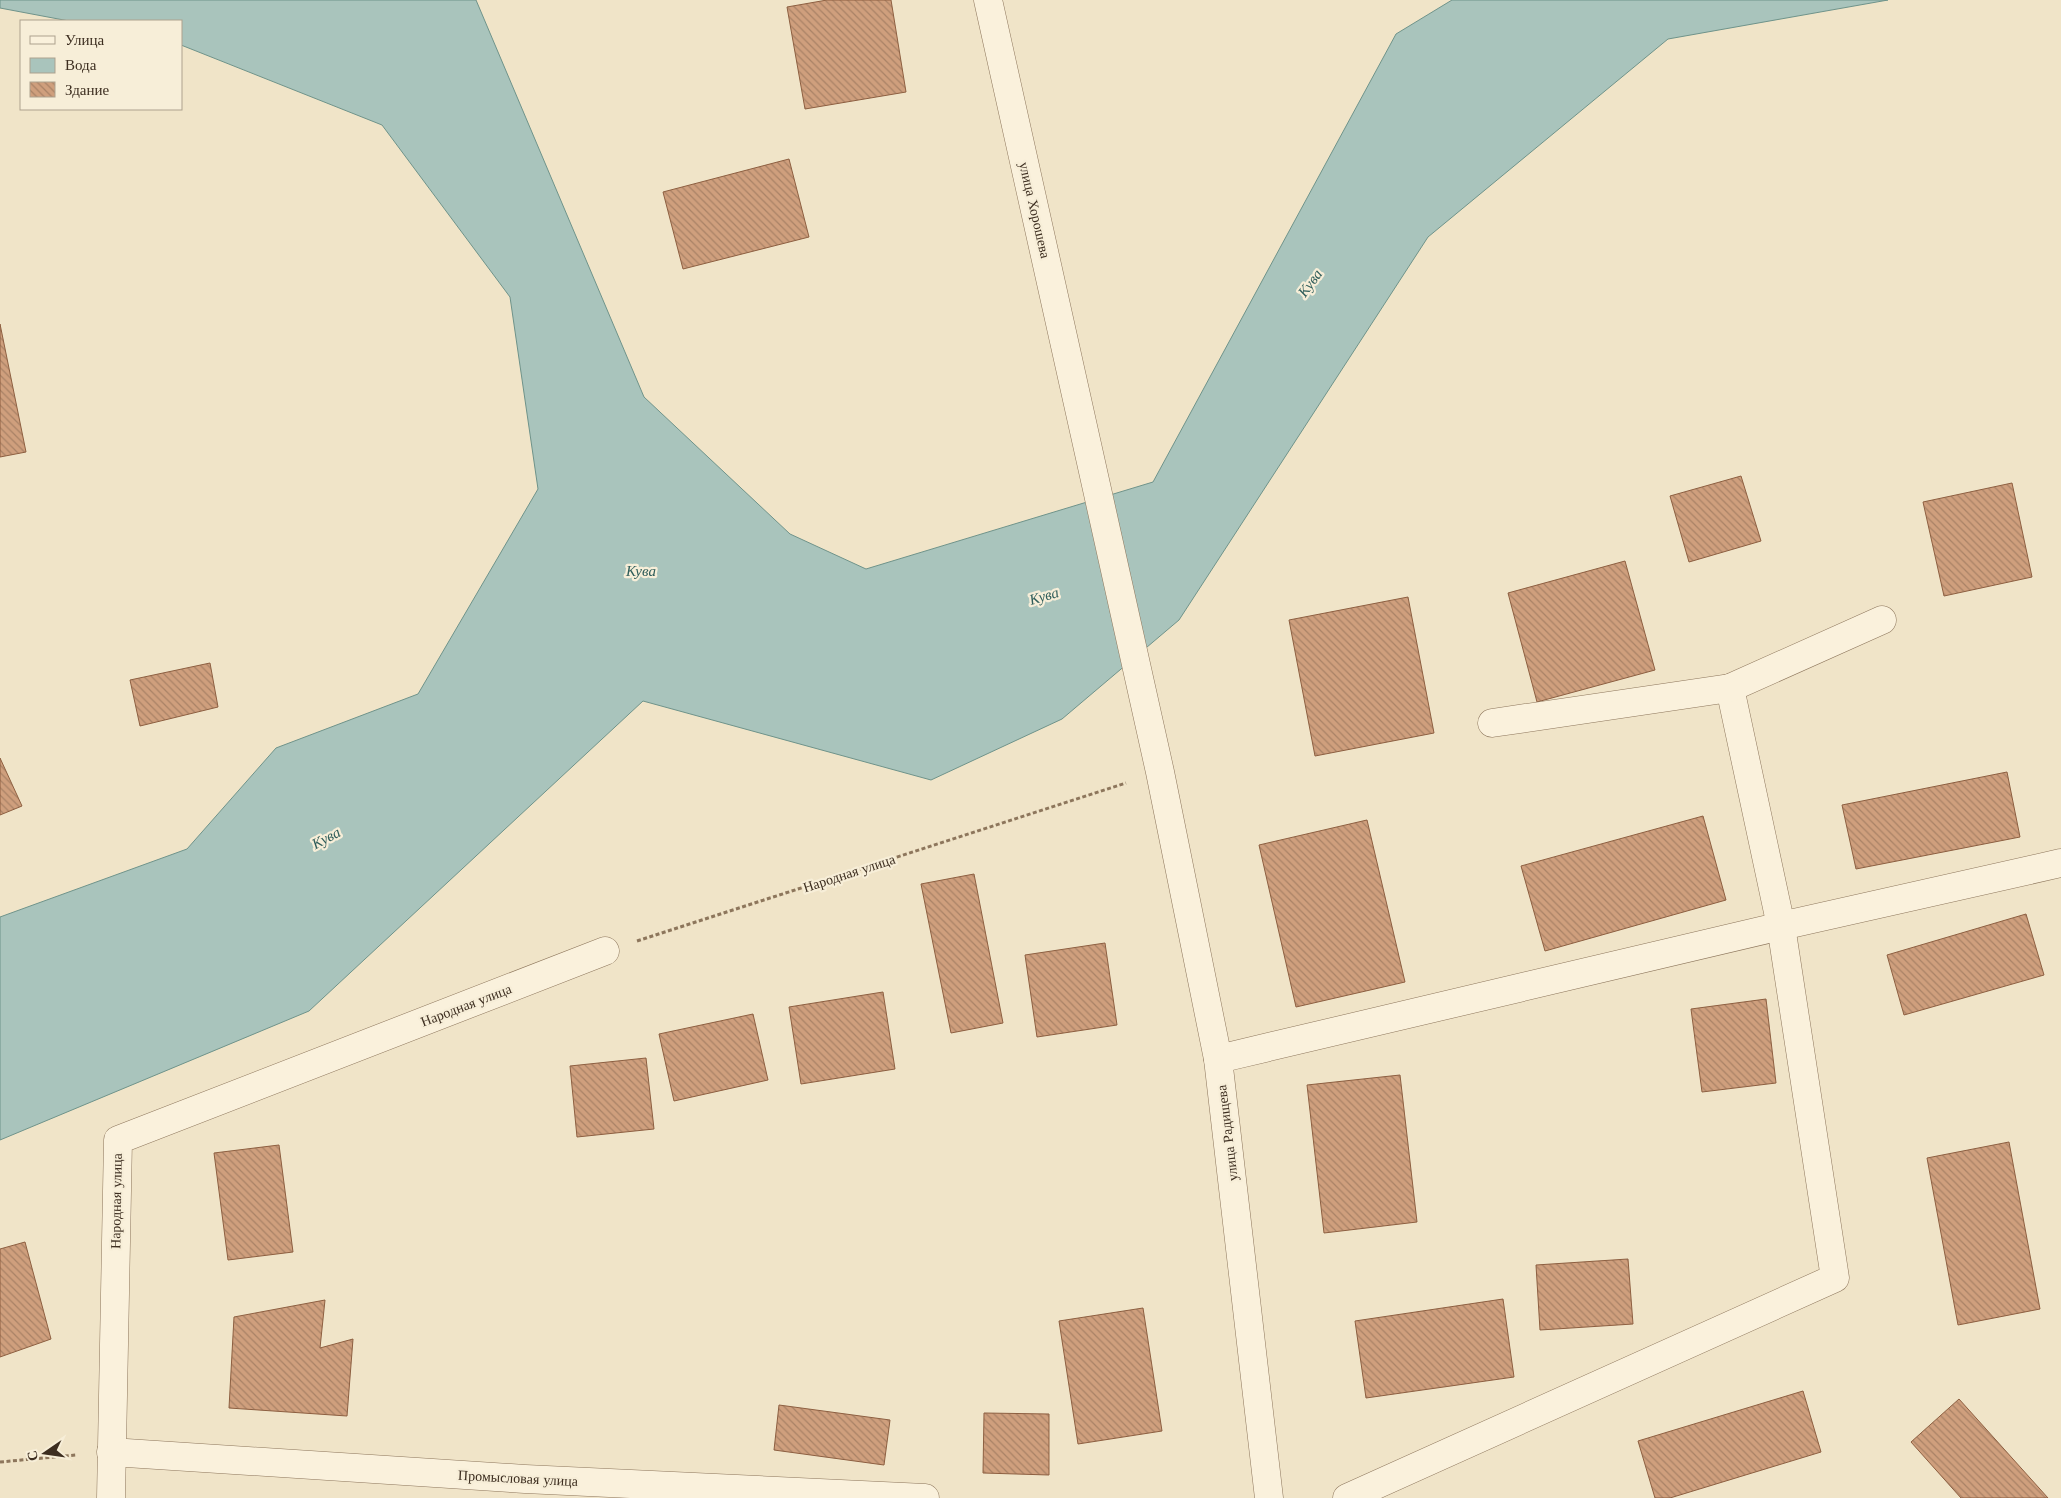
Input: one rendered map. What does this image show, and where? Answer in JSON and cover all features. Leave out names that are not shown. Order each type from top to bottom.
[{"type":"street","name":"улица Хорошева","points":[[988,0],[1160,772]]},
{"type":"street","points":[[1492,723],[1730,688],[1882,620]]},
{"type":"street","points":[[1347,1498],[1835,1278],[1781,926],[1730,688]]},
{"type":"street","name":"улица Радищева","points":[[1160,772],[1218,1058],[1269,1498]]},
{"type":"street","points":[[1218,1058],[1781,926],[2061,863]]},
{"type":"street","name":"Народная улица","points":[[111,1498],[118,1140],[604,952]]},
{"type":"street","name":"Промысловая улица","points":[[111,1452],[525,1479],[925,1498]]},
{"type":"path","name":"Народная улица","points":[[604,952],[1160,772]]},
{"type":"path","points":[[0,1462],[111,1452]]},
{"type":"water","name":"Кува","points":[[0,0],[476,0],[644,397],[790,534],[866,569],[1153,482],[1396,34],[1452,0],[1888,0],[1668,39],[1428,237],[1179,620],[1062,719],[931,780],[643,701],[309,1011],[0,1140],[0,917],[187,849],[276,748],[418,694],[538,489],[510,297],[382,125],[182,45],[182,20],[64,20],[0,8]]},
{"type":"building","points":[[827,0],[891,0],[906,92],[805,109],[787,7]]},
{"type":"building","points":[[789,159],[809,237],[683,269],[663,192]]},
{"type":"building","points":[[0,324],[26,452],[0,457]]},
{"type":"building","points":[[1741,476],[1761,541],[1689,562],[1670,496]]},
{"type":"building","points":[[2012,483],[2032,577],[1944,596],[1923,502]]},
{"type":"building","points":[[1625,561],[1655,670],[1537,702],[1508,593]]},
{"type":"building","points":[[1408,597],[1434,733],[1315,756],[1289,620]]},
{"type":"building","points":[[210,663],[218,707],[140,726],[130,680]]},
{"type":"building","points":[[0,758],[22,806],[0,815]]},
{"type":"building","points":[[2007,772],[2020,837],[1856,869],[1842,805]]},
{"type":"building","points":[[1703,816],[1726,900],[1545,951],[1521,866]]},
{"type":"building","points":[[1367,820],[1405,982],[1296,1007],[1259,845]]},
{"type":"building","points":[[974,874],[1003,1023],[951,1033],[921,884]]},
{"type":"building","points":[[2026,914],[2044,975],[1904,1015],[1887,955]]},
{"type":"building","points":[[1105,943],[1117,1025],[1037,1037],[1025,955]]},
{"type":"building","points":[[883,992],[895,1069],[801,1084],[789,1007]]},
{"type":"building","points":[[1766,999],[1776,1083],[1702,1092],[1691,1009]]},
{"type":"building","points":[[753,1014],[768,1080],[674,1101],[659,1034]]},
{"type":"building","points":[[646,1058],[654,1129],[577,1137],[570,1066]]},
{"type":"building","points":[[1400,1075],[1417,1222],[1324,1233],[1307,1085]]},
{"type":"building","points":[[2009,1142],[2040,1309],[1958,1325],[1927,1158]]},
{"type":"building","points":[[279,1145],[293,1252],[228,1260],[214,1153]]},
{"type":"building","points":[[25,1242],[51,1339],[0,1357],[0,1249]]},
{"type":"building","points":[[1628,1259],[1633,1324],[1540,1330],[1536,1265]]},
{"type":"building","points":[[1503,1299],[1514,1377],[1366,1398],[1355,1321]]},
{"type":"building","points":[[325,1300],[320,1348],[353,1339],[347,1416],[229,1408],[234,1317]]},
{"type":"building","points":[[1143,1308],[1162,1431],[1078,1444],[1059,1321]]},
{"type":"building","points":[[1803,1391],[1821,1452],[1670,1498],[1655,1498],[1638,1441]]},
{"type":"building","points":[[1959,1399],[2048,1498],[1961,1498],[1911,1442]]},
{"type":"building","points":[[779,1405],[890,1420],[884,1465],[774,1450]]},
{"type":"building","points":[[984,1413],[1049,1414],[1049,1475],[983,1473]]}]
